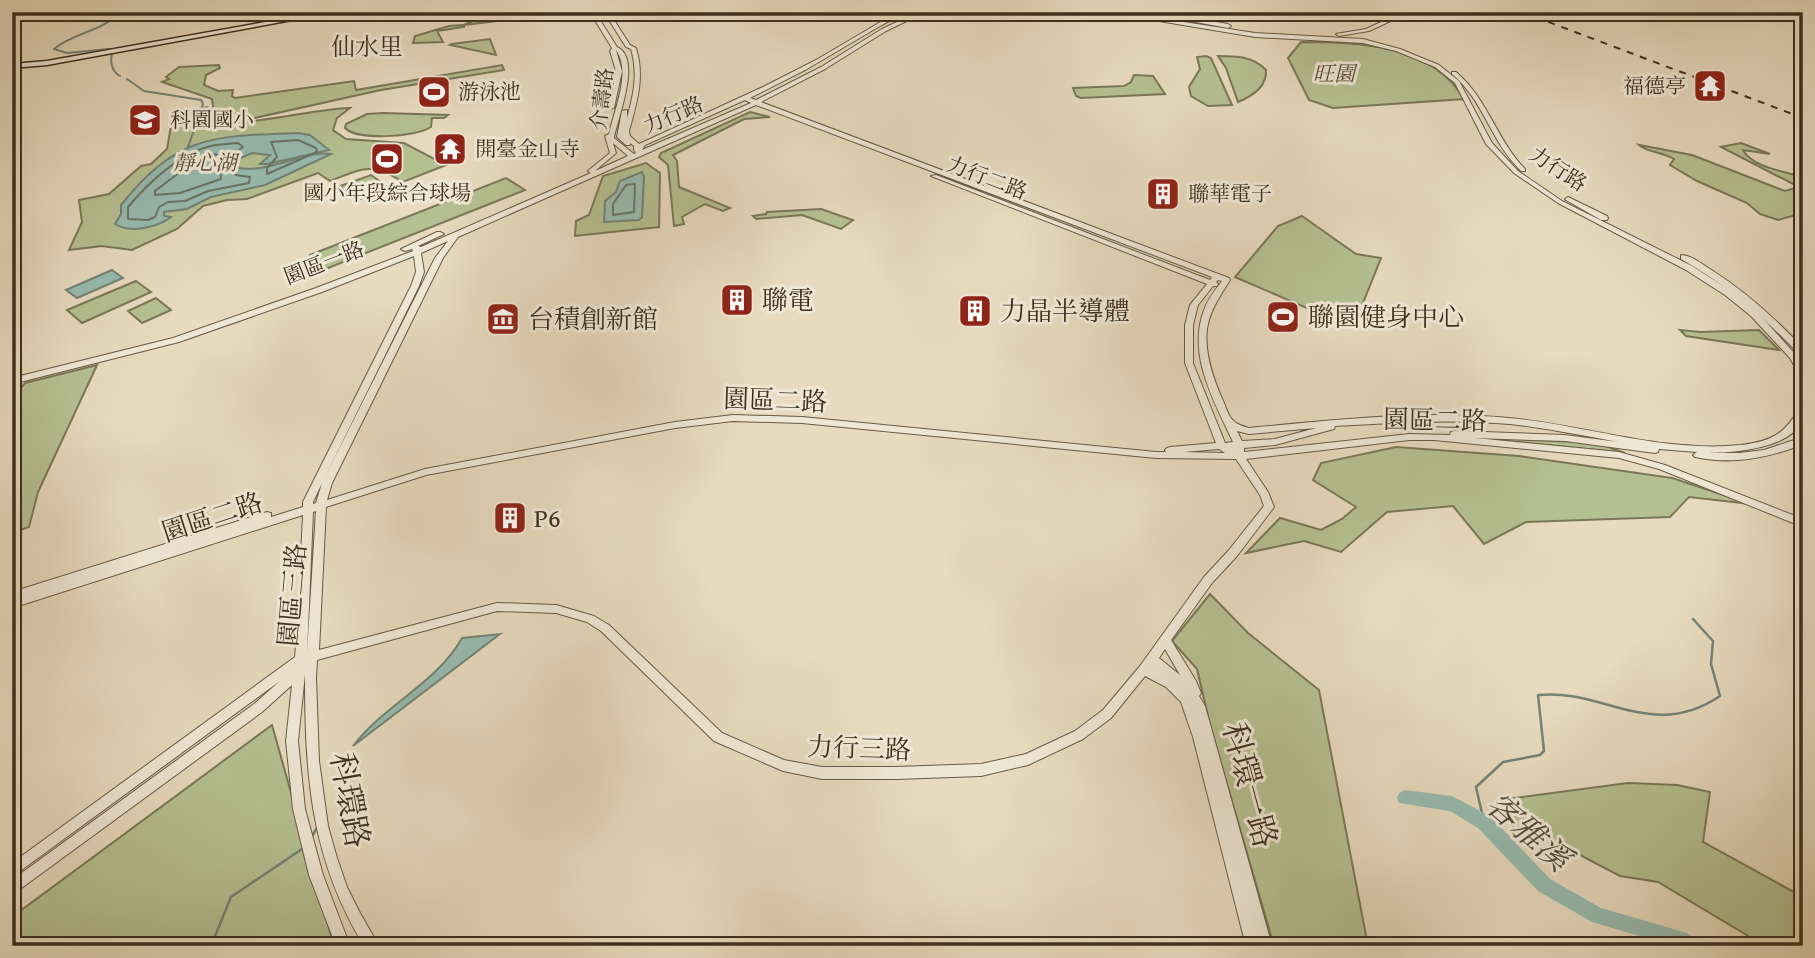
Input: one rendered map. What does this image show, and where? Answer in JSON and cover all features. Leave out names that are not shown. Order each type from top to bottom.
[{"type":"main road","points":[[12,66],[47,63],[333,12]]},
{"type":"street","name":"介壽路","points":[[592,12],[615,48],[620,50],[626,65],[626,76],[611,138],[636,151]]},
{"type":"street","name":"介壽路","points":[[606,12],[628,46],[633,48],[639,61],[640,77],[626,131],[636,151]]},
{"type":"street","name":"力行路","points":[[751,103],[869,29],[904,12]]},
{"type":"street","name":"力行路","points":[[751,103],[881,25],[915,12]]},
{"type":"street","name":"力行路","points":[[636,151],[658,152],[823,68],[884,30],[923,12]]},
{"type":"street","name":"力行路","points":[[636,151],[827,69],[892,28],[930,12]]},
{"type":"street","name":"力行路","points":[[1097,12],[1271,39],[1361,37]]},
{"type":"street","name":"力行路","points":[[1107,12],[1255,36],[1361,37],[1437,66],[1458,82],[1489,144],[1516,172],[1558,201],[1679,262],[1728,293],[1755,314],[1793,357],[1803,374]]},
{"type":"street","name":"力行路","points":[[1131,12],[1263,32],[1361,37],[1394,45],[1443,65],[1468,82],[1477,94],[1501,147],[1520,168],[1571,200],[1671,250],[1721,279],[1766,313],[1803,353]]},
{"type":"street","name":"力行路","points":[[1144,12],[1263,32]]},
{"type":"street","points":[[1361,37],[1408,12]]},
{"type":"street","points":[[1361,37],[1377,34],[1415,12]]},
{"type":"street","points":[[1377,34],[1394,45]]},
{"type":"street","name":"介壽路","points":[[628,46],[626,49],[635,76],[619,131],[623,141],[636,151]]},
{"type":"street","name":"介壽路","points":[[591,171],[613,153],[608,140],[613,95],[619,71],[613,51],[615,48]]},
{"type":"street","name":"力行二路","points":[[751,103],[1224,283]]},
{"type":"street","name":"介壽路","points":[[608,140],[636,151]]},
{"type":"street","name":"園區一路","points":[[12,374],[104,354],[198,328],[415,247],[636,151]]},
{"type":"street","name":"園區一路","points":[[12,381],[176,340],[372,269],[415,247],[457,234],[636,151]]},
{"type":"street","name":"園區三路","points":[[12,888],[279,691],[304,666],[322,501],[327,483],[434,269],[457,234]]},
{"type":"street","points":[[415,247],[433,261],[434,269]]},
{"type":"street","points":[[415,247],[420,272]]},
{"type":"street","points":[[372,269],[411,260],[420,272]]},
{"type":"street","name":"園區三路","points":[[304,666],[308,505],[420,272]]},
{"type":"street","points":[[1213,280],[1194,304],[1188,352],[1202,401],[1222,447]]},
{"type":"street","name":"力行三路","points":[[304,666],[332,651],[497,607],[556,608],[590,619],[605,628],[718,737],[764,759],[802,770],[822,773],[981,770],[1028,759],[1056,748],[1095,725],[1148,663],[1208,580],[1269,507],[1265,495],[1239,451],[1206,370],[1202,330],[1209,307],[1224,283]]},
{"type":"street","points":[[1225,415],[1236,428],[1249,431],[1401,418],[1507,421],[1668,446],[1713,450],[1740,448],[1783,436],[1794,428],[1803,409]]},
{"type":"street","name":"園區二路","points":[[12,596],[425,472],[664,427],[733,418],[802,420],[1156,456],[1409,437],[1619,455],[1662,467],[1803,523]]},
{"type":"street","points":[[1401,418],[1409,437],[1475,433],[1598,441],[1663,451],[1740,457],[1767,454],[1803,440]]},
{"type":"street","name":"園區二路","points":[[1128,452],[1222,447],[1239,451],[1308,436],[1345,422]]},
{"type":"street","name":"園區二路","points":[[1578,430],[1598,441],[1735,496]]},
{"type":"street","points":[[1657,464],[1651,455],[1663,451]]},
{"type":"street","name":"園區二路","points":[[12,604],[308,505]]},
{"type":"street","points":[[1165,640],[1192,684],[1197,700]]},
{"type":"street","name":"科環一路","points":[[1148,663],[1177,678],[1197,700],[1265,946]]},
{"type":"street","name":"科環一路","points":[[1148,663],[1179,691],[1189,708],[1253,946]]},
{"type":"street","name":"園區三路","points":[[12,871],[304,666]]},
{"type":"street","name":"科環路","points":[[304,666],[297,695],[292,740],[299,808],[316,875],[342,943]]},
{"type":"street","name":"科環路","points":[[304,666],[317,799],[333,867],[360,929],[372,946]]},
{"type":"street","points":[[279,691],[290,688],[297,691],[297,695]]},
{"type":"green space","points":[[513,12],[522,18],[557,14],[464,25],[483,16]]},
{"type":"green space","points":[[527,12],[548,12],[529,16]]},
{"type":"green space","points":[[464,25],[437,31],[443,42],[413,43],[415,36],[449,26]]},
{"type":"green space","points":[[490,39],[496,55],[450,45],[452,44]]},
{"type":"green space","name":"旺園","points":[[1301,42],[1369,46],[1413,57],[1433,67],[1450,81],[1464,99],[1333,108],[1309,100],[1288,58]]},
{"type":"green space","points":[[1218,56],[1244,58],[1261,65],[1266,70],[1262,86],[1254,94],[1238,102],[1226,68]]},
{"type":"green space","points":[[1197,57],[1211,58],[1232,105],[1208,106],[1191,96],[1189,87],[1200,69]]},
{"type":"green space","points":[[219,65],[220,68],[206,75],[204,85],[218,91],[233,90],[232,96],[235,98],[354,81],[356,90],[502,65],[504,70],[381,90],[232,123],[215,119],[212,99],[162,82],[169,79],[166,77],[179,67]]},
{"type":"green space","points":[[1134,75],[1153,76],[1165,94],[1081,98],[1076,96],[1073,88],[1124,86],[1131,82]]},
{"type":"green space","name":"靜心湖","points":[[208,107],[209,120],[218,123],[350,108],[337,118],[333,130],[346,139],[404,143],[446,165],[403,182],[374,169],[359,170],[330,181],[318,173],[247,199],[227,200],[203,206],[177,229],[132,250],[102,246],[69,250],[82,222],[79,200],[109,194],[141,166],[151,164],[167,149],[173,114]]},
{"type":"green space","points":[[750,112],[770,117],[744,119],[673,155],[677,161],[679,187],[730,208],[723,211],[705,204],[682,217],[684,224],[674,226],[668,165],[659,157],[661,153]]},
{"type":"green space","points":[[367,114],[448,115],[444,118],[432,118],[431,127],[400,135],[361,135],[345,128],[346,124]]},
{"type":"green space","points":[[1741,143],[1770,154],[1743,150],[1754,161],[1803,177],[1803,213],[1778,220],[1760,214],[1747,203],[1697,181],[1670,165],[1674,159],[1639,145],[1692,155],[1785,191],[1799,187],[1721,147]]},
{"type":"green space","points":[[646,163],[660,173],[659,227],[575,236],[576,221],[589,215],[603,176]]},
{"type":"green space","points":[[371,175],[389,188],[357,200],[340,186]]},
{"type":"green space","points":[[506,178],[525,190],[323,270],[310,255]]},
{"type":"green space","points":[[821,209],[853,220],[841,229],[802,215],[756,219],[753,216],[767,212]]},
{"type":"green space","points":[[1302,216],[1356,254],[1381,258],[1353,328],[1235,277],[1278,226]]},
{"type":"green space","points":[[136,281],[151,292],[82,323],[67,310]]},
{"type":"green space","points":[[156,298],[171,310],[142,323],[128,311]]},
{"type":"green space","points":[[1680,330],[1759,330],[1779,350],[1686,336]]},
{"type":"green space","points":[[97,365],[38,492],[29,527],[12,533],[12,400],[25,383]]},
{"type":"green space","points":[[1456,436],[1597,443],[1625,453]]},
{"type":"green space","points":[[1396,447],[1519,456],[1672,478],[1751,504],[1689,497],[1670,517],[1526,522],[1484,544],[1453,506],[1387,512],[1341,552],[1304,541],[1246,553],[1280,518],[1321,530],[1342,519],[1356,507],[1313,480],[1321,463]]},
{"type":"green space","points":[[1210,594],[1248,633],[1319,690],[1368,946],[1274,946],[1211,729],[1197,669],[1172,641]]},
{"type":"green space","points":[[272,725],[334,946],[12,946],[12,917]]},
{"type":"green space","points":[[1628,783],[1677,785],[1710,792],[1703,842],[1803,897],[1803,946],[1765,946],[1658,882],[1620,876],[1542,835],[1515,829],[1498,803],[1500,800]]},
{"type":"water","name":"靜心湖","points":[[298,133],[310,135],[329,150],[267,164],[260,164],[270,155],[252,153],[236,160],[236,167],[259,168],[311,155],[331,154],[265,185],[211,197],[187,209],[164,212],[164,216],[171,217],[159,224],[128,229],[115,224],[121,214],[121,205],[161,164],[180,152],[220,138]]},
{"type":"water","points":[[642,172],[642,217],[639,220],[604,222],[605,201],[616,192],[620,181]]},
{"type":"water","points":[[112,270],[123,278],[77,298],[66,290]]},
{"type":"water","points":[[500,634],[353,746],[380,718],[439,668],[462,638]]},
{"type":"waterway","points":[[109,49],[67,53],[54,49],[105,24],[120,12]]},
{"type":"waterway","points":[[112,53],[112,66],[120,76]]},
{"type":"waterway","points":[[127,79],[144,91],[201,100],[203,104],[188,147]]},
{"type":"waterway","points":[[1484,822],[1476,787],[1503,762],[1540,755],[1544,751],[1538,695],[1562,695],[1650,714],[1672,714],[1695,709],[1720,696],[1711,664],[1713,641],[1693,619]]},
{"type":"waterway","name":"客雅溪","points":[[1405,798],[1452,804],[1484,822],[1544,885],[1598,916],[1681,939],[1690,946]]},
{"type":"waterway","points":[[312,836],[318,826]]},
{"type":"waterway","points":[[211,946],[231,897],[302,849]]},
{"type":"railway","points":[[1522,12],[1803,118]]},
{"type":"place","name":"福德亭","points":[[1710,86]]},
{"type":"place","name":"游泳池","points":[[434,92]]},
{"type":"place","name":"科園國小","points":[[145,120]]},
{"type":"place","name":"開臺金山寺","points":[[450,149]]},
{"type":"place","name":"國小年段綜合球場","points":[[387,159]]},
{"type":"place","name":"聯華電子","points":[[1163,194]]},
{"type":"place","name":"聯電","points":[[737,300]]},
{"type":"place","name":"力晶半導體","points":[[975,311]]},
{"type":"place","name":"聯園健身中心","points":[[1283,317]]},
{"type":"place","name":"台積創新館","points":[[503,319]]},
{"type":"place","name":"P6","points":[[510,518]]},
{"type":"district","name":"仙水里","points":[[367,47]]}]
